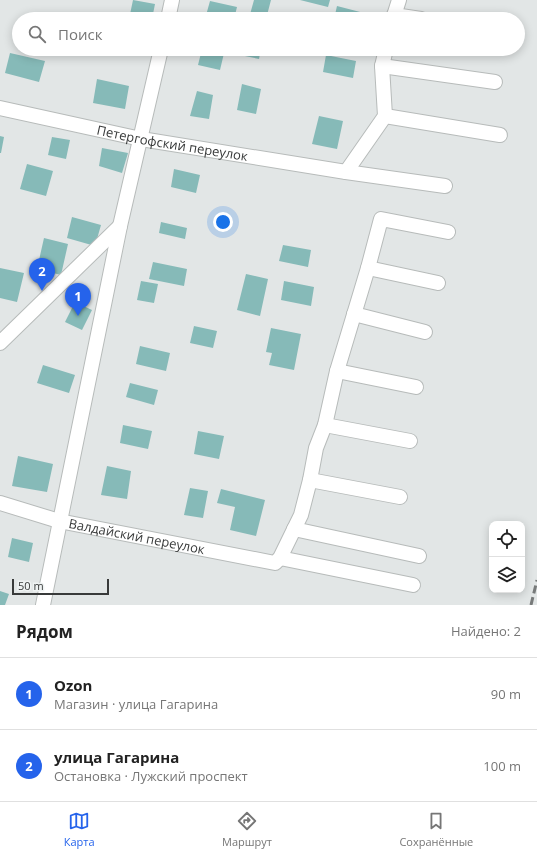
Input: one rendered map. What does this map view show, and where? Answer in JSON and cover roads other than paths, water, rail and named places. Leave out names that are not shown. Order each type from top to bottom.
[{"type":"street","points":[[169,12],[172,0]]},
{"type":"street","points":[[395,12],[399,0]]},
{"type":"street","points":[[43,605],[120,226],[159,56]]},
{"type":"street","points":[[346,172],[385,116],[382,66],[384,56]]},
{"type":"street","points":[[382,66],[495,82]]},
{"type":"street","name":"Петергофский переулок","points":[[0,108],[141,139],[346,172],[445,186]]},
{"type":"street","points":[[385,116],[500,136]]},
{"type":"street","points":[[278,560],[301,515],[316,448],[325,425],[337,371],[381,219],[448,232]]},
{"type":"street","points":[[0,343],[120,226]]},
{"type":"street","points":[[368,268],[438,283]]},
{"type":"street","points":[[354,314],[425,332]]},
{"type":"street","points":[[337,371],[416,387]]},
{"type":"street","points":[[325,425],[410,441]]},
{"type":"street","points":[[310,480],[400,498]]},
{"type":"street","name":"Валдайский переулок","points":[[0,503],[59,521],[413,585]]},
{"type":"street","points":[[294,529],[419,556]]},
{"type":"railway","points":[[531,605],[537,580]]},
{"type":"place","name":"улица Гагарина","points":[[42,291]]},
{"type":"place","name":"Ozon","points":[[78,316]]}]
